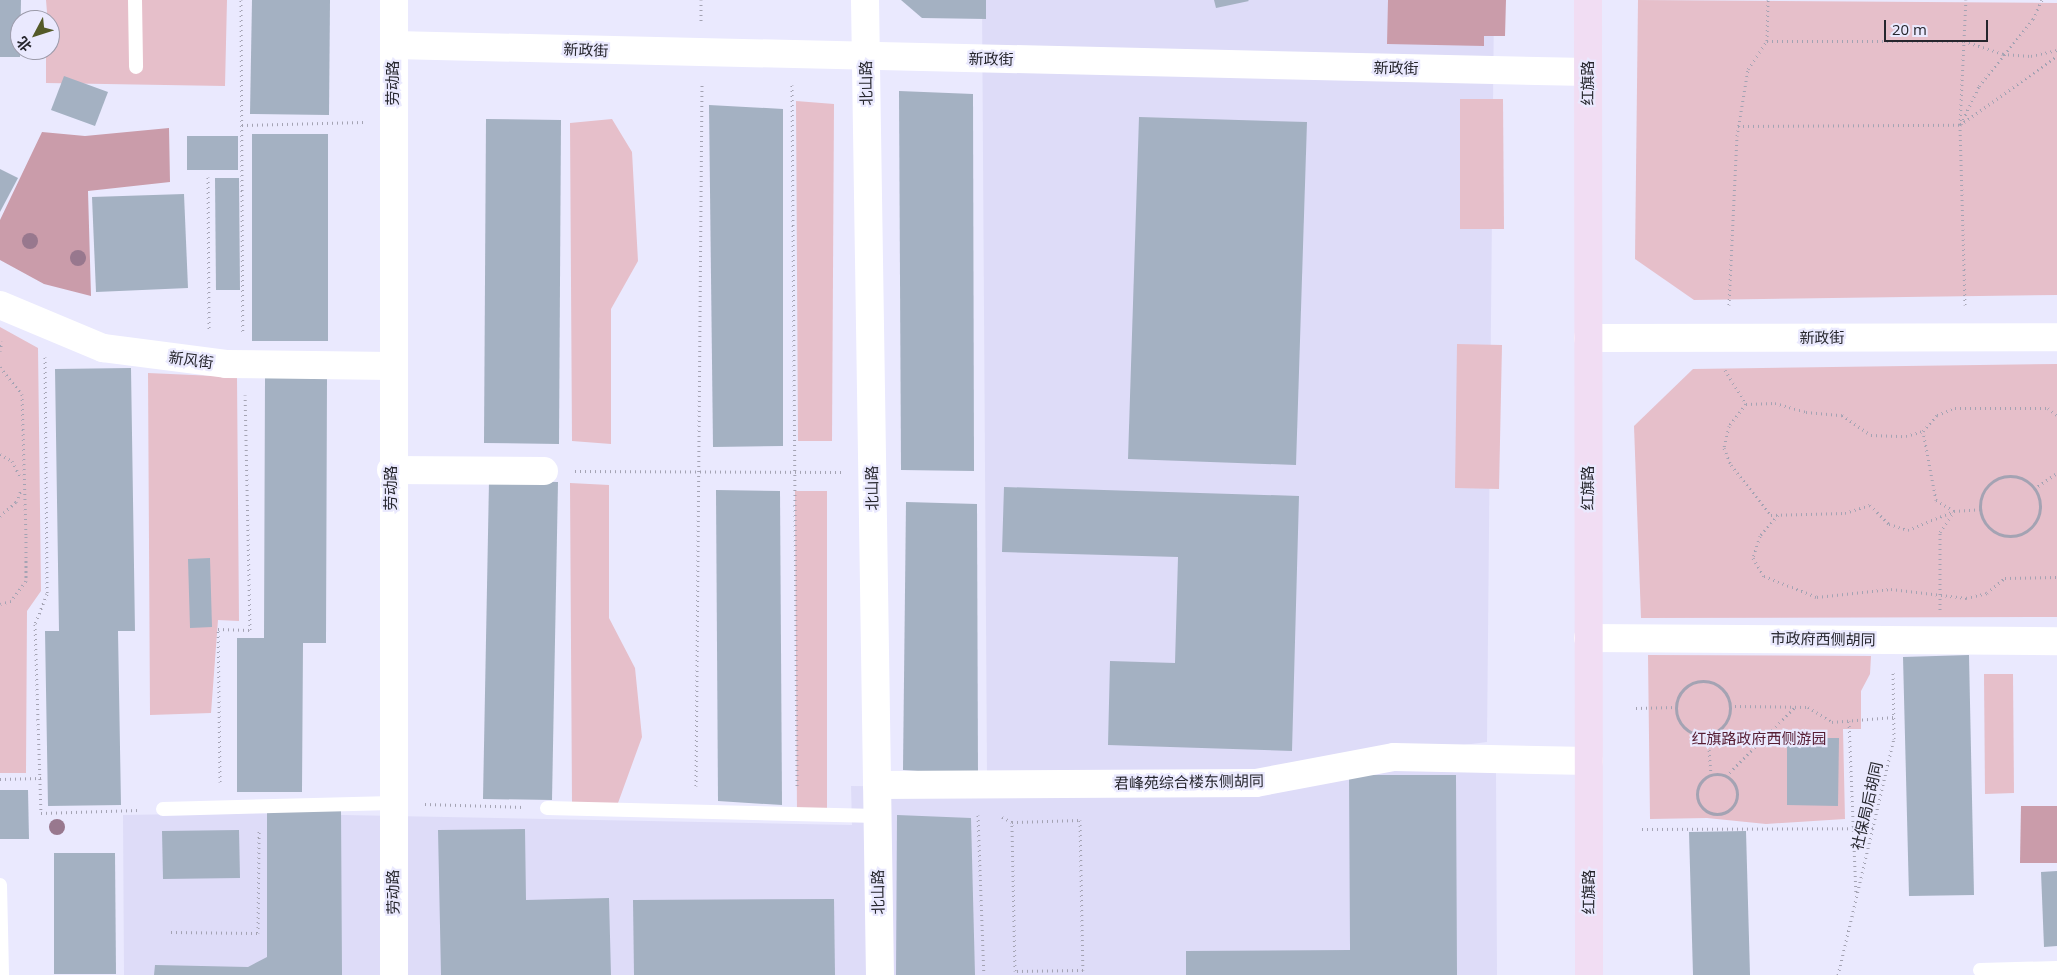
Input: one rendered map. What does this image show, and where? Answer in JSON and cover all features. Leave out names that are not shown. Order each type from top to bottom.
[{"type":"street","name":"劳动路","points":[[394,0],[391,470],[394,975]]},
{"type":"street","name":"北山路","points":[[865,0],[880,975]]},
{"type":"street","name":"红旗路","points":[[1588,0],[1589,975]]},
{"type":"street","name":"新政街","points":[[394,45],[702,54],[792,54],[1588,72]]},
{"type":"street","name":"新风街","points":[[0,305],[103,348],[209,362],[392,366]]},
{"type":"street","name":"新政街","points":[[1588,338],[2057,337]]},
{"type":"street","points":[[391,470],[544,471]]},
{"type":"street","name":"市政府西侧胡同","points":[[1588,638],[2057,641]]},
{"type":"street","name":"君峰苑综合楼东侧胡同","points":[[877,785],[1256,783],[1394,757],[1589,761]]},
{"type":"lane","points":[[135,0],[136,67]]},
{"type":"lane","points":[[163,809],[393,803]]},
{"type":"lane","points":[[547,808],[877,816]]},
{"type":"lane","points":[[0,885],[2,975]]},
{"type":"lane","points":[[1980,970],[2057,968]]},
{"type":"path","points":[[241,0],[243,322]]},
{"type":"path","points":[[1729,306],[1738,126],[1748,69],[1767,41],[1768,0]]},
{"type":"path","points":[[1965,308],[1960,125],[1966,0]]},
{"type":"path","points":[[1960,125],[1979,86],[2002,54],[2033,19],[2042,0]]},
{"type":"path","points":[[1767,41],[1964,41],[2002,54],[2031,56],[2057,50]]},
{"type":"path","points":[[696,812],[702,54]]},
{"type":"path","points":[[792,54],[792,472],[797,814]]},
{"type":"path","points":[[1738,126],[1960,125],[2057,56]]},
{"type":"path","points":[[242,125],[369,122]]},
{"type":"path","points":[[208,178],[209,362]]},
{"type":"path","points":[[45,324],[47,594],[35,624],[41,813],[163,809]]},
{"type":"path","points":[[220,808],[218,629],[250,630],[244,364]]},
{"type":"path","points":[[1722,366],[1746,404]]},
{"type":"path","points":[[0,367],[22,394],[21,481],[26,581],[10,600],[0,604]]},
{"type":"path","points":[[1746,404],[1775,403],[1806,412],[1842,415],[1872,435],[1906,436],[1923,431],[1937,415],[1955,408],[2048,408],[2057,415]]},
{"type":"path","points":[[1746,404],[1729,426],[1724,448],[1731,464],[1770,515],[1845,513],[1870,505],[1889,524],[1908,530],[1954,511],[1980,509]]},
{"type":"path","points":[[1923,431],[1936,500],[1954,511]]},
{"type":"path","points":[[0,454],[12,461],[21,481],[16,502],[0,516]]},
{"type":"path","points":[[589,471],[872,472]]},
{"type":"path","points":[[2034,489],[2057,473]]},
{"type":"path","points":[[2000,477],[2019,478],[2034,489],[2039,498],[2037,518],[2016,535],[1992,530],[1980,509],[1984,489],[2000,477]]},
{"type":"path","points":[[1940,640],[1940,532],[1954,511]]},
{"type":"path","points":[[1778,514],[1760,536],[1753,558],[1764,576],[1817,597],[1891,589],[1941,597],[1987,593],[2005,578],[2057,577]]},
{"type":"path","name":"社保局后胡同","points":[[1838,975],[1894,739],[1892,640]]},
{"type":"path","points":[[1703,681],[1720,686],[1730,706],[1723,726],[1708,735],[1683,726],[1676,707],[1687,686],[1703,681]]},
{"type":"path","points":[[1730,706],[1808,707],[1832,722],[1894,717]]},
{"type":"path","points":[[1636,708],[1676,707]]},
{"type":"path","points":[[1726,776],[1796,707]]},
{"type":"path","points":[[1850,721],[1852,828],[1857,898]]},
{"type":"path","points":[[1708,735],[1711,775]]},
{"type":"path","points":[[1711,775],[1726,776],[1735,786],[1736,799],[1729,809],[1718,814],[1706,810],[1698,800],[1699,786],[1711,775]]},
{"type":"path","points":[[0,779],[40,778]]},
{"type":"path","points":[[171,932],[258,933],[259,805]]},
{"type":"path","points":[[454,805],[515,807]]},
{"type":"path","points":[[968,812],[978,812],[984,975]]},
{"type":"path","points":[[1080,820],[1084,970],[1015,971],[1012,822],[1080,820]]},
{"type":"path","points":[[1642,829],[1873,828]]},
{"type":"shaded area","points":[[982,0],[1494,0],[1487,742],[1275,769],[987,775]]},
{"type":"shaded area","points":[[1388,0],[1506,0],[1505,36],[1484,36],[1484,46],[1387,44]]},
{"type":"shaded area","points":[[169,128],[170,182],[88,191],[91,296],[44,284],[0,260],[0,220],[42,132],[85,136]]},
{"type":"shaded area","points":[[1387,766],[1496,770],[1497,975],[124,975],[123,815],[246,813],[852,825],[851,786],[1254,791]]},
{"type":"shaded area","points":[[2021,806],[2057,806],[2057,863],[2020,863]]},
{"type":"green space","points":[[46,0],[227,0],[225,86],[46,83],[46,60],[60,60],[60,10],[47,10]]},
{"type":"green space","points":[[1638,0],[2057,3],[2057,295],[1694,300],[1635,259]]},
{"type":"green space","points":[[1460,99],[1503,99],[1504,229],[1460,229]]},
{"type":"green space","points":[[796,101],[834,104],[832,441],[798,441]]},
{"type":"green space","points":[[612,119],[632,152],[638,261],[611,309],[611,444],[572,441],[570,123]]},
{"type":"green space","points":[[0,327],[38,348],[41,591],[27,611],[26,773],[0,773]]},
{"type":"green space","points":[[1457,344],[1502,345],[1499,489],[1455,488]]},
{"type":"green space","points":[[2057,364],[2057,617],[1641,618],[1634,426],[1693,369]]},
{"type":"green space","points":[[148,373],[237,377],[239,621],[218,620],[211,713],[150,715]]},
{"type":"green space","points":[[570,483],[609,485],[609,618],[635,668],[642,737],[618,803],[572,804]]},
{"type":"green space","points":[[795,491],[827,491],[827,810],[797,814]]},
{"type":"green space","name":"红旗路政府西侧游园","points":[[1648,655],[1871,656],[1870,674],[1861,691],[1861,729],[1843,729],[1845,819],[1766,824],[1707,818],[1650,819]]},
{"type":"green space","points":[[1984,674],[2013,674],[2014,793],[1985,794]]},
{"type":"building","points":[[0,0],[21,0],[21,10],[10,10],[10,57],[0,57]]},
{"type":"building","points":[[252,0],[330,0],[329,115],[250,114]]},
{"type":"building","points":[[901,0],[986,0],[986,19],[922,18]]},
{"type":"building","points":[[1214,0],[1248,0],[1249,1],[1216,8]]},
{"type":"building","points":[[64,76],[108,92],[95,126],[51,110]]},
{"type":"building","points":[[899,91],[973,94],[974,471],[901,470]]},
{"type":"building","points":[[709,105],[783,109],[783,446],[713,447]]},
{"type":"building","points":[[1139,117],[1307,122],[1296,465],[1128,459]]},
{"type":"building","points":[[486,119],[561,120],[559,444],[484,443]]},
{"type":"building","points":[[252,134],[328,134],[328,341],[252,341]]},
{"type":"building","points":[[187,136],[238,136],[238,170],[187,170]]},
{"type":"building","points":[[0,169],[18,178],[0,212]]},
{"type":"building","points":[[215,178],[239,178],[240,290],[216,290]]},
{"type":"building","points":[[184,194],[188,288],[96,292],[92,197]]},
{"type":"building","points":[[131,368],[135,631],[118,631],[121,805],[48,806],[45,631],[59,631],[55,369]]},
{"type":"building","points":[[265,377],[327,378],[326,643],[303,643],[302,792],[237,792],[237,638],[264,638]]},
{"type":"building","points":[[489,481],[558,482],[552,800],[483,799]]},
{"type":"building","points":[[1004,487],[1299,496],[1292,751],[1108,745],[1110,661],[1175,663],[1178,557],[1002,552]]},
{"type":"building","points":[[716,490],[780,491],[782,805],[718,801]]},
{"type":"building","points":[[906,502],[977,504],[978,775],[903,770]]},
{"type":"building","points":[[210,558],[212,627],[190,628],[188,559]]},
{"type":"building","points":[[1969,655],[1974,895],[1909,896],[1903,657]]},
{"type":"building","points":[[1787,738],[1839,738],[1838,806],[1787,805]]},
{"type":"building","points":[[1349,775],[1456,775],[1457,975],[1186,975],[1186,951],[1350,950]]},
{"type":"building","points":[[0,790],[28,790],[29,839],[0,839]]},
{"type":"building","points":[[267,807],[341,807],[342,975],[154,975],[155,965],[248,967],[267,957]]},
{"type":"building","points":[[897,815],[971,818],[975,975],[896,975]]},
{"type":"building","points":[[525,829],[526,900],[609,898],[611,975],[441,975],[438,830]]},
{"type":"building","points":[[239,830],[240,878],[163,879],[162,831]]},
{"type":"building","points":[[1746,831],[1750,975],[1693,975],[1689,832]]},
{"type":"building","points":[[54,853],[115,853],[116,974],[54,974]]},
{"type":"building","points":[[2057,871],[2057,946],[2044,947],[2041,872]]},
{"type":"building","points":[[834,899],[835,975],[634,975],[633,900]]}]
